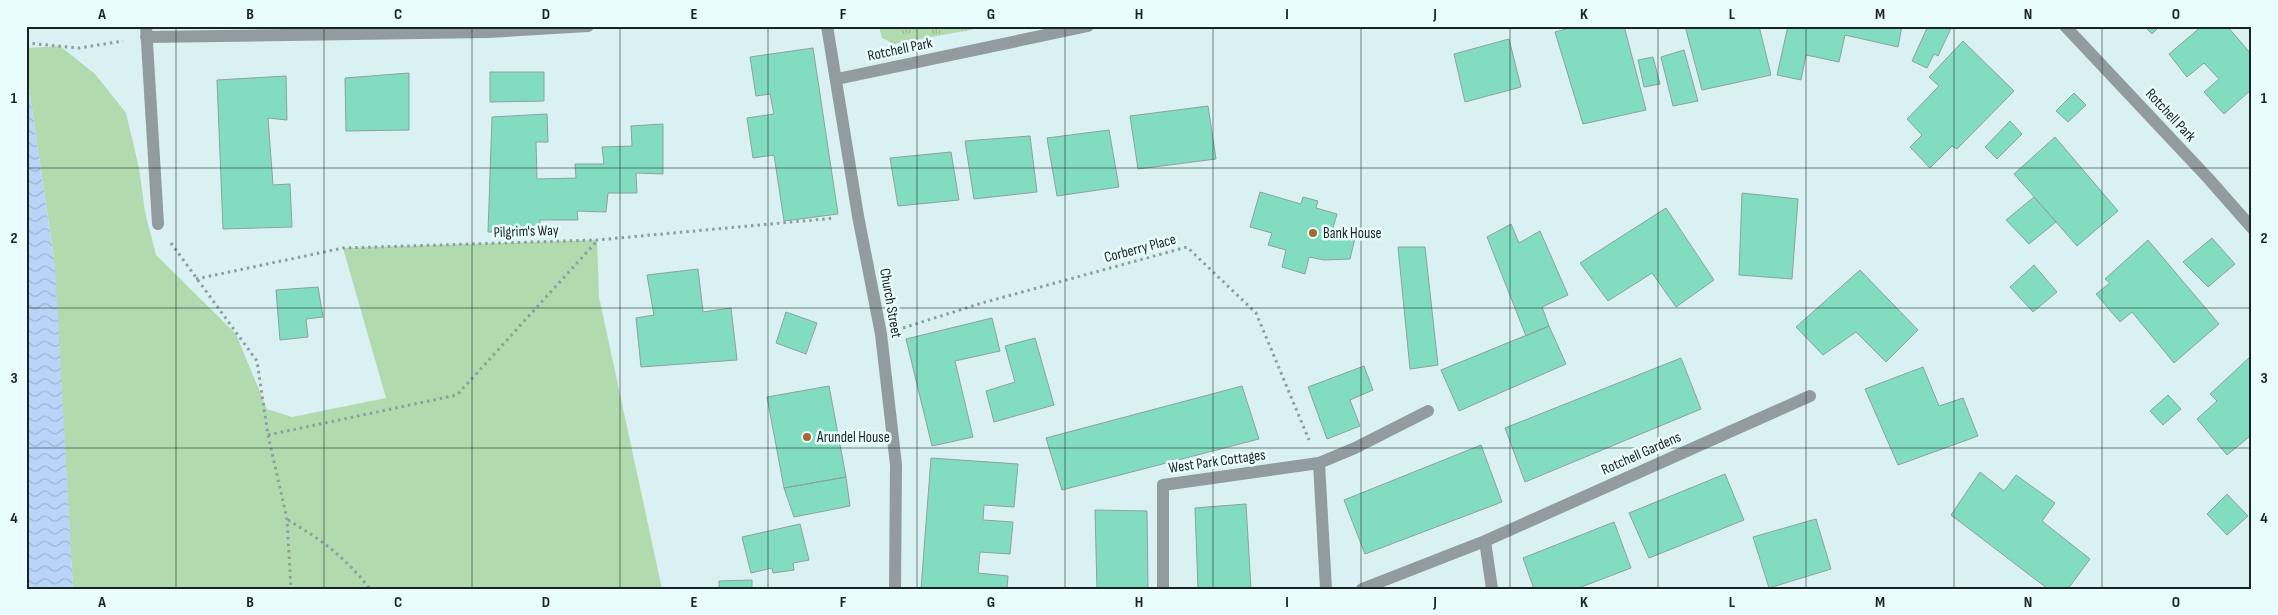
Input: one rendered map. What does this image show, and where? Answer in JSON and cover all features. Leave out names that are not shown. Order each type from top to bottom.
[{"type":"street","points":[[158,224],[146,32],[488,29],[588,26]]},
{"type":"street","name":"Church Street","points":[[827,26],[858,216],[881,334],[896,465],[894,589]]},
{"type":"street","name":"Rotchell Park","points":[[837,79],[1088,26]]},
{"type":"street","name":"Rotchell Park","points":[[2065,26],[2208,178],[2252,228]]},
{"type":"street","name":"Rotchell Gardens","points":[[1362,589],[1485,541],[1810,396]]},
{"type":"street","points":[[1326,589],[1319,463],[1356,448],[1428,411]]},
{"type":"street","name":"West Park Cottages","points":[[1163,589],[1163,484],[1319,463]]},
{"type":"street","points":[[1485,541],[1492,589]]},
{"type":"path","points":[[26,43],[79,48],[146,32]]},
{"type":"path","name":"Pilgrim's Way","points":[[196,279],[342,248],[598,240],[858,216]]},
{"type":"path","points":[[158,224],[257,361],[268,435],[287,519],[291,589]]},
{"type":"path","points":[[268,435],[458,395],[598,240]]},
{"type":"path","name":"Corberry Place","points":[[881,334],[982,303],[1187,247],[1256,313],[1319,463]]},
{"type":"path","points":[[287,519],[322,540],[357,572],[370,589]]},
{"type":"green space","points":[[879,26],[991,26],[894,44],[882,38]]},
{"type":"green space","points":[[60,46],[95,74],[126,113],[139,168],[145,212],[156,255],[236,334],[267,409],[292,417],[386,398],[343,248],[597,240],[599,297],[662,589],[73,589],[54,258],[26,68],[27,48]]},
{"type":"water","points":[[26,68],[55,266],[73,589],[26,589]]},
{"type":"building","points":[[1577,26],[1624,26],[1646,110],[1583,124],[1555,32]]},
{"type":"building","points":[[1685,26],[1759,26],[1771,75],[1702,90]]},
{"type":"building","points":[[1788,26],[1902,26],[1898,47],[1845,35],[1839,62],[1806,55],[1801,80],[1777,75]]},
{"type":"building","points":[[1928,26],[1952,26],[1938,56],[1934,54],[1927,68],[1912,61]]},
{"type":"building","points":[[2144,26],[2160,26],[2152,34]]},
{"type":"building","points":[[2202,26],[2227,26],[2252,55],[2252,89],[2224,114],[2204,92],[2219,79],[2204,63],[2187,77],[2169,54]]},
{"type":"building","points":[[1509,39],[1521,87],[1465,102],[1454,54]]},
{"type":"building","points":[[1963,41],[2014,91],[1957,149],[1952,146],[1930,168],[1910,147],[1922,135],[1907,119],[1939,86],[1929,77]]},
{"type":"building","points":[[813,48],[838,214],[784,221],[774,155],[753,158],[747,118],[774,114],[770,94],[756,96],[750,57]]},
{"type":"building","points":[[1684,50],[1698,101],[1673,106],[1661,57]]},
{"type":"building","points":[[1653,57],[1660,84],[1644,87],[1638,60]]},
{"type":"building","points":[[490,72],[544,72],[544,101],[490,102]]},
{"type":"building","points":[[409,73],[409,130],[346,131],[345,78]]},
{"type":"building","points":[[286,76],[287,120],[268,118],[273,185],[290,184],[292,227],[223,229],[217,80]]},
{"type":"building","points":[[2074,93],[2086,105],[2068,122],[2056,111]]},
{"type":"building","points":[[1208,106],[1216,159],[1138,169],[1130,116]]},
{"type":"building","points":[[547,114],[548,142],[536,142],[537,179],[576,178],[575,164],[604,164],[602,147],[632,146],[631,126],[663,124],[663,174],[636,173],[637,193],[608,193],[606,212],[577,211],[578,220],[540,220],[539,232],[488,232],[492,117]]},
{"type":"building","points":[[2010,121],[2022,134],[1997,159],[1985,147]]},
{"type":"building","points":[[1109,130],[1119,187],[1057,196],[1047,138]]},
{"type":"building","points":[[1030,136],[1037,192],[974,199],[965,141]]},
{"type":"building","points":[[2055,137],[2118,211],[2077,246],[2014,174]]},
{"type":"building","points":[[951,152],[959,200],[898,206],[890,158]]},
{"type":"building","name":"Bank House","points":[[1260,192],[1301,204],[1303,197],[1318,201],[1316,208],[1337,214],[1333,228],[1356,234],[1350,259],[1324,260],[1309,257],[1305,274],[1282,267],[1286,250],[1268,245],[1272,233],[1250,227]]},
{"type":"building","points":[[1742,193],[1798,199],[1792,279],[1739,275]]},
{"type":"building","points":[[2034,197],[2056,222],[2029,244],[2006,220]]},
{"type":"building","points":[[1666,208],[1714,280],[1676,307],[1652,273],[1608,301],[1580,263]]},
{"type":"building","points":[[1511,224],[1519,243],[1540,231],[1568,295],[1542,307],[1549,326],[1526,336],[1487,237]]},
{"type":"building","points":[[2212,238],[2235,264],[2208,287],[2183,262]]},
{"type":"building","points":[[2148,240],[2219,324],[2174,363],[2132,312],[2120,322],[2096,294],[2110,283],[2105,279]]},
{"type":"building","points":[[1398,247],[1425,247],[1438,365],[1410,369]]},
{"type":"building","points":[[2034,265],[2057,292],[2033,312],[2010,287]]},
{"type":"building","points":[[698,269],[703,312],[731,308],[737,360],[641,367],[636,318],[654,315],[647,275]]},
{"type":"building","points":[[1860,270],[1918,330],[1886,362],[1856,332],[1823,355],[1796,327]]},
{"type":"building","points":[[318,287],[323,317],[306,319],[308,337],[280,340],[276,290]]},
{"type":"building","points":[[786,312],[817,323],[806,354],[776,343]]},
{"type":"building","points":[[992,318],[1000,351],[955,361],[973,437],[932,446],[906,339]]},
{"type":"building","points":[[1549,326],[1566,364],[1459,411],[1441,370]]},
{"type":"building","points":[[1035,338],[1054,405],[994,422],[986,391],[1015,382],[1005,346]]},
{"type":"building","points":[[2251,356],[2252,441],[2249,437],[2227,455],[2197,419],[2217,401],[2210,394]]},
{"type":"building","points":[[1681,358],[1701,409],[1525,482],[1505,428]]},
{"type":"building","points":[[1364,366],[1373,390],[1350,400],[1360,426],[1327,439],[1308,387]]},
{"type":"building","points":[[1923,367],[1939,406],[1963,398],[1978,436],[1898,465],[1865,389]]},
{"type":"building","name":"Arundel House","points":[[829,386],[846,477],[784,488],[767,397]]},
{"type":"building","points":[[1242,386],[1259,439],[1062,490],[1046,438]]},
{"type":"building","points":[[2168,395],[2181,409],[2163,425],[2150,411]]},
{"type":"building","points":[[1481,445],[1502,502],[1365,554],[1344,500]]},
{"type":"building","points":[[931,458],[1018,464],[1014,507],[984,505],[983,520],[1013,522],[1010,554],[980,552],[978,573],[1008,576],[1007,589],[921,589]]},
{"type":"building","points":[[1980,472],[2004,491],[2016,475],[2055,503],[2042,521],[2090,559],[2068,589],[2048,589],[1951,515]]},
{"type":"building","points":[[1725,474],[1744,520],[1649,558],[1629,513]]},
{"type":"building","points":[[846,477],[850,506],[794,517],[784,488]]},
{"type":"building","points":[[2227,494],[2248,516],[2227,535],[2207,514]]},
{"type":"building","points":[[1246,504],[1251,589],[1198,589],[1195,508]]},
{"type":"building","points":[[1095,510],[1147,511],[1148,589],[1097,589]]},
{"type":"building","points":[[1816,519],[1831,569],[1769,588],[1753,537]]},
{"type":"building","points":[[1614,522],[1631,568],[1576,589],[1534,589],[1523,558]]},
{"type":"building","points":[[800,524],[809,560],[793,563],[794,570],[773,573],[772,568],[751,573],[742,537]]},
{"type":"building","points":[[752,580],[752,589],[719,589],[719,581]]},
{"type":"place","name":"Bank House","points":[[1313,233]]},
{"type":"place","name":"Arundel House","points":[[807,437]]}]
